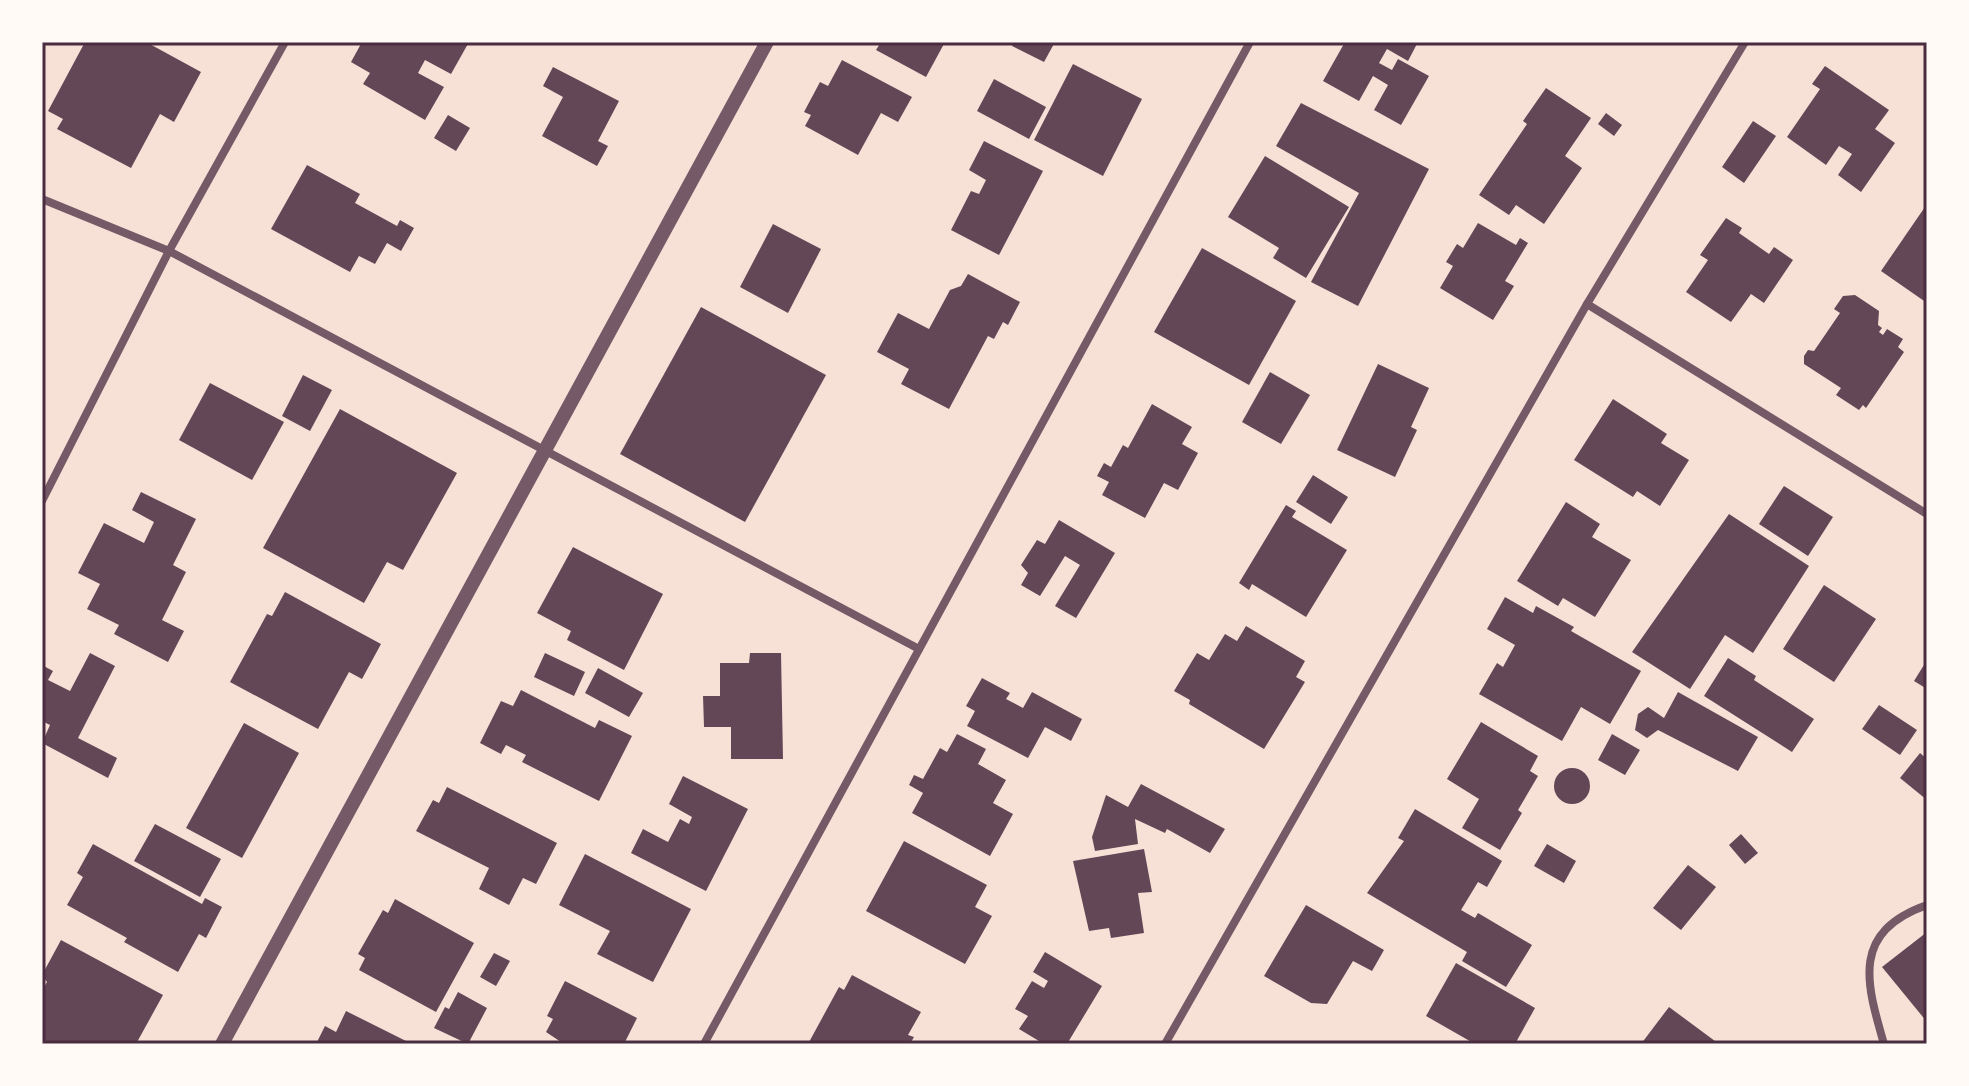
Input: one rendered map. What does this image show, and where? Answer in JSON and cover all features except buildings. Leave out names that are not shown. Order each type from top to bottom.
[{"type":"street","points":[[42,501],[169,251],[285,42]]},
{"type":"street","points":[[222,1044],[767,42]]},
{"type":"street","points":[[704,1044],[1250,42]]},
{"type":"street","points":[[1165,1044],[1587,304],[1745,42]]},
{"type":"street","points":[[42,199],[169,251],[919,649]]},
{"type":"street","points":[[1587,304],[1927,514]]},
{"type":"street","points":[[1884,1044],[1869,994],[1867,975],[1870,960],[1889,926],[1904,913],[1927,905]]}]
